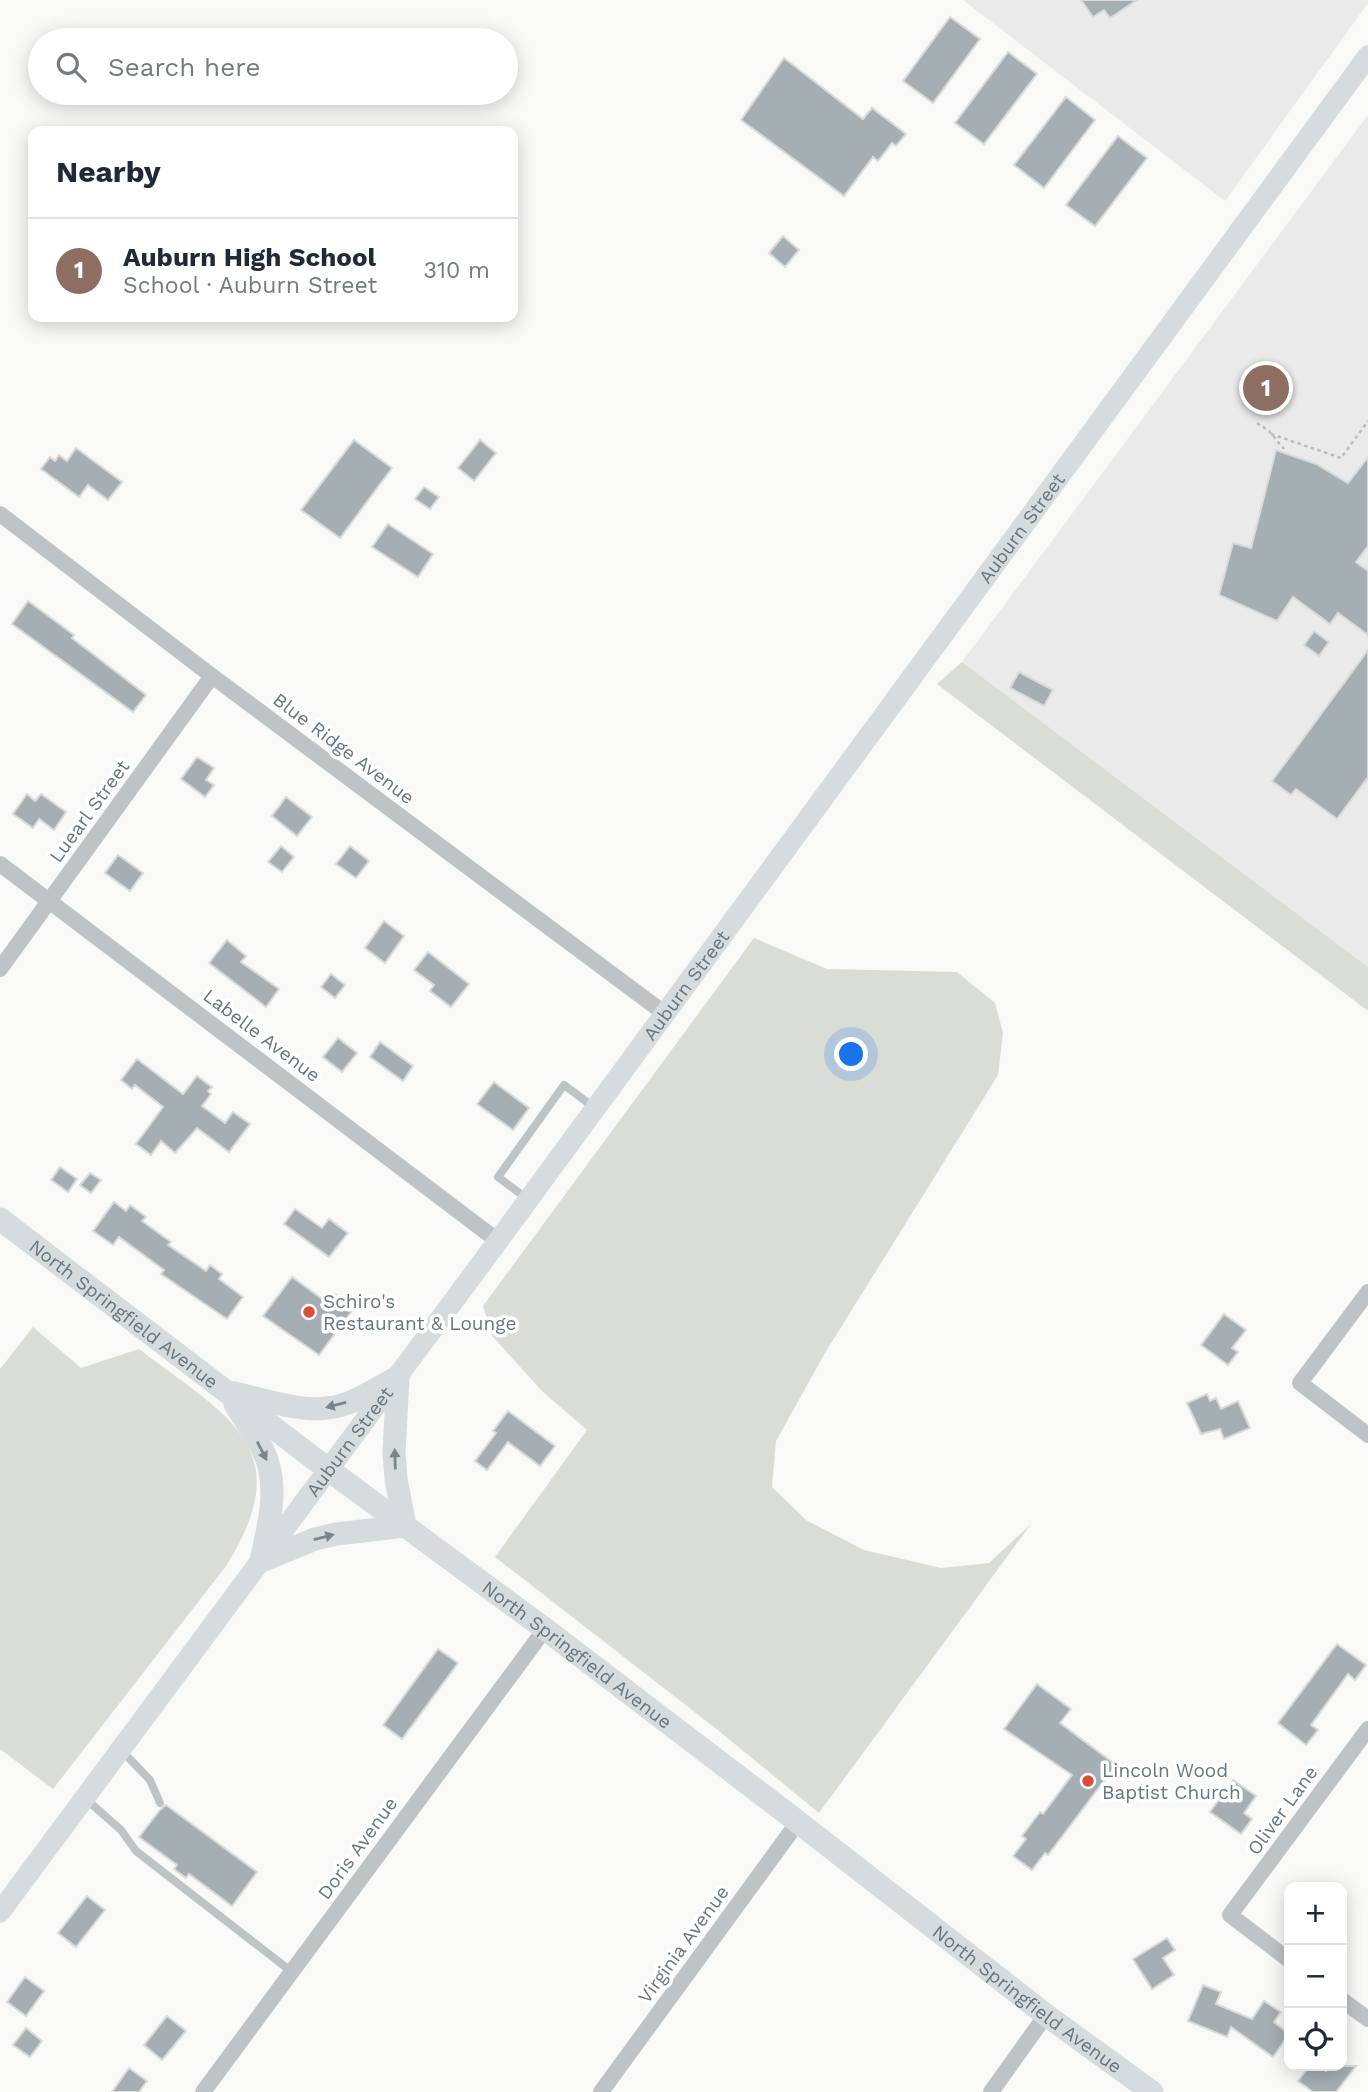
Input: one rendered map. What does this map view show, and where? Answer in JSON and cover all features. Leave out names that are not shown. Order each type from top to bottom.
[{"type":"main road","name":"Auburn Street","points":[[0,1912],[398,1377],[1368,56]]},
{"type":"main road","name":"North Springfield Avenue","points":[[0,1219],[329,1470],[545,1629],[799,1822],[1046,2015],[1152,2092]]},
{"type":"main road","points":[[228,1392],[310,1408],[328,1408],[350,1402],[398,1377]]},
{"type":"main road","points":[[261,1561],[314,1539],[405,1526],[394,1452],[398,1377]]},
{"type":"main road","points":[[228,1392],[264,1452],[269,1467],[272,1503],[261,1561]]},
{"type":"street","name":"Blue Ridge Avenue","points":[[0,514],[212,676],[664,1013]]},
{"type":"street","name":"Luearl Street","points":[[0,969],[212,676]]},
{"type":"street","name":"Labelle Avenue","points":[[0,864],[498,1241]]},
{"type":"street","points":[[1368,1292],[1300,1383],[1368,1434]]},
{"type":"street","name":"Doris Avenue","points":[[203,2092],[545,1629]]},
{"type":"street","name":"Oliver Lane","points":[[1284,1956],[1230,1916],[1368,1729]]},
{"type":"street","name":"Virginia Avenue","points":[[601,2092],[799,1822]]},
{"type":"street","points":[[1347,2004],[1368,2019]]},
{"type":"street","points":[[991,2092],[1046,2015]]},
{"type":"lane","points":[[528,1199],[498,1177],[564,1085],[595,1108]]},
{"type":"lane","points":[[121,1749],[150,1780],[159,1803]]},
{"type":"lane","points":[[85,1798],[121,1830],[136,1851],[292,1972]]},
{"type":"path","points":[[1271,434],[1341,458],[1368,421]]},
{"type":"path","points":[[1257,423],[1284,449]]},
{"type":"shaded area","points":[[963,0],[1368,0],[1368,3],[1225,201]]},
{"type":"shaded area","points":[[1368,115],[1368,967],[962,662]]},
{"type":"shaded area","points":[[962,662],[1368,967],[1368,1011],[937,684]]},
{"type":"shaded area","points":[[754,938],[827,969],[957,972],[995,1003],[1003,1033],[998,1075],[825,1353],[776,1441],[772,1487],[806,1520],[864,1550],[941,1568],[989,1563],[1031,1524],[819,1813],[719,1731],[495,1557],[587,1430],[542,1391],[493,1337],[483,1306]]},
{"type":"shaded area","points":[[33,1327],[81,1368],[139,1349],[225,1416],[243,1438],[254,1463],[256,1491],[247,1525],[226,1566],[53,1789],[0,1749],[0,1369]]},
{"type":"building","points":[[1081,0],[1137,0],[1110,18],[1104,10],[1093,17]]},
{"type":"building","points":[[950,17],[980,39],[933,103],[903,81]]},
{"type":"building","points":[[1008,52],[1037,74],[984,144],[955,123]]},
{"type":"building","points":[[784,58],[863,119],[872,108],[906,134],[896,146],[892,143],[878,161],[873,157],[844,196],[741,120]]},
{"type":"building","points":[[1066,97],[1095,120],[1044,188],[1014,165]]},
{"type":"building","points":[[1118,136],[1147,158],[1095,226],[1066,205]]},
{"type":"building","points":[[783,236],[799,250],[785,267],[769,253]]},
{"type":"building","points":[[354,440],[392,468],[340,538],[301,510]]},
{"type":"building","points":[[480,440],[496,453],[474,481],[458,468]]},
{"type":"building","points":[[76,448],[122,482],[108,500],[88,485],[79,497],[41,469],[50,457],[55,461],[59,455],[67,461]]},
{"type":"building","points":[[1276,450],[1316,464],[1348,483],[1368,457],[1368,546],[1356,562],[1368,571],[1368,635],[1338,613],[1330,624],[1293,597],[1277,621],[1219,595],[1233,543],[1251,548]]},
{"type":"building","points":[[424,487],[439,497],[430,509],[415,499]]},
{"type":"building","points":[[388,524],[433,554],[418,577],[372,547]]},
{"type":"building","points":[[28,601],[146,695],[133,712],[12,624]]},
{"type":"building","points":[[1314,631],[1329,642],[1319,656],[1304,645]]},
{"type":"building","points":[[1368,650],[1368,777],[1337,819],[1296,789],[1291,795],[1272,781]]},
{"type":"building","points":[[1019,672],[1053,690],[1044,706],[1010,688]]},
{"type":"building","points":[[197,757],[214,768],[206,780],[214,785],[205,797],[181,779]]},
{"type":"building","points":[[27,794],[35,801],[41,794],[66,812],[54,830],[39,819],[33,828],[13,814]]},
{"type":"building","points":[[286,797],[312,817],[297,836],[272,816]]},
{"type":"building","points":[[281,846],[294,857],[282,872],[268,862]]},
{"type":"building","points":[[350,846],[369,861],[356,878],[336,864]]},
{"type":"building","points":[[118,855],[143,873],[130,891],[105,873]]},
{"type":"building","points":[[384,921],[404,936],[385,963],[365,948]]},
{"type":"building","points":[[227,940],[246,956],[241,962],[279,989],[266,1007],[209,963]]},
{"type":"building","points":[[428,952],[469,984],[451,1007],[430,991],[434,985],[414,970]]},
{"type":"building","points":[[331,974],[345,985],[335,998],[321,987]]},
{"type":"building","points":[[338,1038],[357,1053],[342,1072],[323,1057]]},
{"type":"building","points":[[380,1042],[413,1066],[403,1081],[370,1057]]},
{"type":"building","points":[[137,1059],[183,1094],[197,1076],[212,1087],[208,1091],[211,1094],[202,1106],[225,1123],[233,1112],[250,1124],[229,1152],[197,1128],[175,1153],[161,1141],[151,1155],[136,1144],[163,1107],[135,1085],[132,1089],[121,1080]]},
{"type":"building","points":[[494,1082],[529,1108],[513,1130],[477,1104]]},
{"type":"building","points":[[60,1167],[77,1179],[68,1192],[51,1180]]},
{"type":"building","points":[[90,1173],[101,1180],[91,1193],[80,1185]]},
{"type":"building","points":[[114,1202],[126,1211],[130,1205],[146,1217],[142,1221],[171,1242],[168,1245],[206,1271],[210,1265],[222,1274],[219,1279],[243,1297],[227,1319],[161,1274],[164,1270],[119,1237],[113,1245],[93,1231]]},
{"type":"building","points":[[295,1209],[322,1228],[329,1219],[348,1233],[329,1257],[284,1224]]},
{"type":"building","name":"Schiro's Restaurant & Lounge","points":[[292,1277],[328,1303],[335,1294],[354,1308],[319,1355],[263,1316]]},
{"type":"building","points":[[1224,1314],[1246,1330],[1232,1348],[1238,1352],[1228,1365],[1201,1345]]},
{"type":"building","points":[[1207,1394],[1210,1401],[1216,1398],[1221,1409],[1238,1401],[1250,1428],[1224,1439],[1220,1429],[1201,1434],[1187,1403]]},
{"type":"building","points":[[508,1411],[555,1446],[540,1466],[508,1442],[487,1470],[475,1461],[496,1433],[493,1431]]},
{"type":"building","points":[[1337,1644],[1366,1665],[1355,1680],[1348,1674],[1311,1725],[1318,1730],[1306,1745],[1278,1723]]},
{"type":"building","points":[[438,1649],[458,1663],[402,1739],[383,1725]]},
{"type":"building","points":[[1037,1684],[1071,1709],[1060,1723],[1116,1765],[1048,1855],[1045,1853],[1032,1870],[1013,1856],[1026,1839],[1022,1836],[1040,1812],[1043,1814],[1072,1775],[1004,1729]]},
{"type":"building","points":[[1233,1780],[1256,1796],[1244,1813],[1252,1819],[1241,1834],[1210,1812]]},
{"type":"building","points":[[166,1805],[257,1872],[232,1906],[189,1874],[186,1878],[174,1869],[177,1865],[139,1837]]},
{"type":"building","points":[[87,1896],[105,1910],[76,1947],[58,1933]]},
{"type":"building","points":[[1167,1938],[1175,1950],[1163,1958],[1174,1975],[1152,1989],[1133,1959]]},
{"type":"building","points":[[25,1977],[44,1991],[26,2016],[7,2002]]},
{"type":"building","points":[[1203,1985],[1221,1992],[1216,2004],[1252,2019],[1264,2001],[1281,2012],[1274,2022],[1284,2030],[1284,2041],[1273,2057],[1231,2027],[1227,2037],[1188,2021]]},
{"type":"building","points":[[167,2016],[186,2031],[162,2060],[144,2045]]},
{"type":"building","points":[[26,2028],[42,2041],[30,2057],[13,2045]]},
{"type":"building","points":[[1347,2066],[1356,2066],[1336,2092],[1313,2092],[1298,2081],[1306,2071],[1347,2071]]},
{"type":"building","points":[[129,2068],[147,2081],[139,2092],[112,2092]]},
{"type":"place","name":"Auburn High School","points":[[1266,388]]},
{"type":"place","name":"Schiro's Restaurant & Lounge","points":[[309,1312]]},
{"type":"place","name":"Lincoln Wood Baptist Church","points":[[1088,1781]]}]
